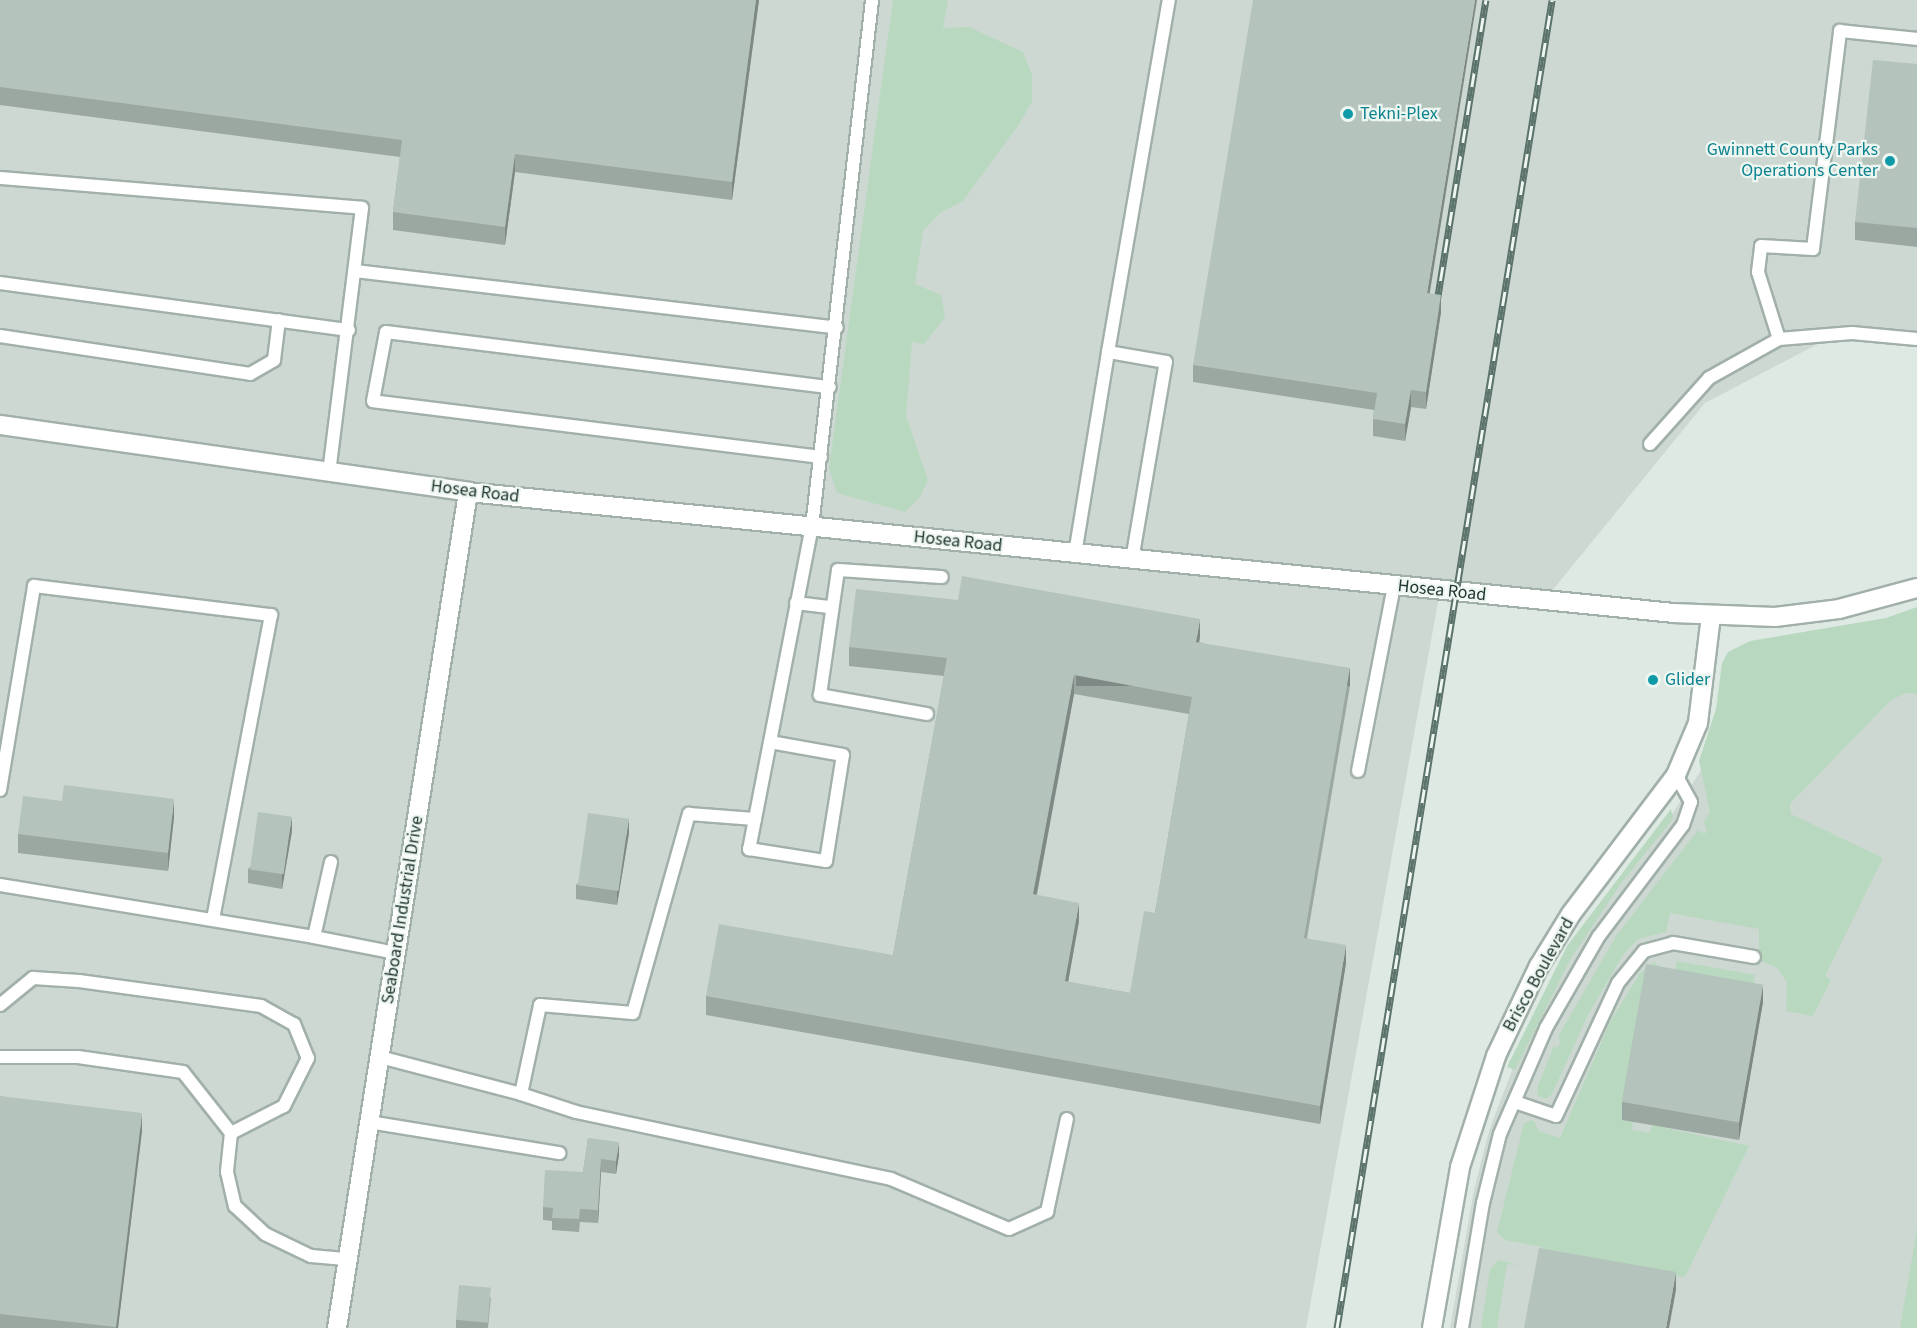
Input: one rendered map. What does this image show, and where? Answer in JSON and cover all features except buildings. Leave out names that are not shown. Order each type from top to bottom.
[{"type":"street","name":"Hosea Road","points":[[0,425],[468,492],[1711,616],[1775,616],[1839,609],[1917,588]]},
{"type":"street","name":"Seaboard Industrial Drive","points":[[337,1328],[468,492]]},
{"type":"street","name":"Brisco Boulevard","points":[[1432,1328],[1460,1167],[1496,1056],[1539,966],[1572,914],[1676,775],[1698,723],[1711,616]]},
{"type":"lane","points":[[770,742],[843,755],[826,861],[749,849],[812,527],[837,328],[872,0]]},
{"type":"lane","points":[[1075,554],[1169,0]]},
{"type":"lane","points":[[1779,339],[1758,272],[1761,246],[1813,249],[1840,31],[1917,39]]},
{"type":"lane","points":[[0,177],[362,208],[349,330],[329,473]]},
{"type":"lane","points":[[355,271],[837,328]]},
{"type":"lane","points":[[0,283],[349,330]]},
{"type":"lane","points":[[0,336],[250,374],[274,360],[279,320]]},
{"type":"lane","points":[[821,457],[373,401],[386,332],[830,387]]},
{"type":"lane","points":[[1650,444],[1676,411],[1710,378],[1779,339],[1852,333],[1917,339]]},
{"type":"lane","points":[[1108,352],[1166,362],[1132,560]]},
{"type":"lane","points":[[927,714],[820,695],[838,570],[942,577]]},
{"type":"lane","points":[[0,790],[34,586],[271,615],[213,920]]},
{"type":"lane","points":[[1358,771],[1394,586]]},
{"type":"lane","points":[[796,603],[831,607]]},
{"type":"lane","points":[[1462,1328],[1487,1186],[1500,1134],[1546,1028],[1599,936],[1683,825],[1691,802],[1676,775]]},
{"type":"lane","points":[[521,1094],[540,1005],[633,1013],[689,814],[755,819]]},
{"type":"lane","points":[[314,937],[331,862]]},
{"type":"lane","points":[[0,885],[314,937],[396,953]]},
{"type":"lane","points":[[1515,1102],[1556,1116],[1618,983],[1644,951],[1673,943],[1754,957]]},
{"type":"lane","points":[[0,1005],[33,978],[44,978],[261,1006],[294,1024],[308,1058],[284,1106],[231,1133]]},
{"type":"lane","points":[[0,1057],[78,1057],[183,1072],[231,1133],[227,1172],[235,1206],[264,1234],[311,1256],[348,1259]]},
{"type":"lane","points":[[380,1057],[521,1094],[576,1112],[891,1179],[1009,1229],[1047,1212],[1067,1119]]},
{"type":"lane","points":[[369,1122],[559,1153]]},
{"type":"shaded area","points":[[0,0],[1917,0],[1917,343],[1835,335],[1705,403],[1547,597],[1441,586],[1306,1328],[0,1328]]},
{"type":"shaded area","points":[[1917,626],[1917,1328],[1450,1328],[1474,1190],[1489,1131],[1529,1025],[1587,925],[1668,820],[1704,766]]},
{"type":"green space","points":[[893,0],[948,0],[943,28],[969,27],[1023,52],[1032,75],[1032,102],[1019,124],[963,201],[940,213],[923,231],[915,284],[941,295],[945,317],[924,344],[912,342],[906,416],[928,480],[920,497],[905,512],[837,493],[829,468]]},
{"type":"green space","points":[[1917,607],[1917,694],[1906,693],[1891,700],[1790,804],[1791,814],[1883,858],[1825,976],[1831,980],[1813,1016],[1786,1011],[1787,982],[1777,968],[1759,960],[1759,929],[1670,913],[1666,932],[1638,939],[1623,955],[1588,1015],[1552,1094],[1546,1099],[1538,1096],[1537,1088],[1554,1046],[1557,1048],[1560,1044],[1559,1035],[1616,936],[1698,830],[1704,834],[1707,831],[1704,821],[1710,812],[1699,761],[1716,709],[1722,663],[1728,652],[1750,641],[1886,618]]},
{"type":"green space","points":[[1671,809],[1673,819],[1622,882],[1570,960],[1515,1070],[1507,1067],[1567,946]]},
{"type":"green space","points":[[1677,961],[1755,975],[1753,986],[1672,981]]},
{"type":"green space","points":[[1654,962],[1659,967],[1622,1119],[1633,1122],[1632,1130],[1650,1133],[1652,1125],[1749,1146],[1685,1277],[1539,1266],[1542,1247],[1505,1240],[1497,1232],[1524,1123],[1533,1120],[1539,1131],[1560,1138],[1610,1022],[1640,973]]},
{"type":"green space","points":[[1917,1229],[1917,1328],[1900,1328]]},
{"type":"green space","points":[[1499,1260],[1518,1265],[1507,1264],[1497,1328],[1481,1328],[1490,1269]]},
{"type":"railway","points":[[1436,308],[1486,0]]},
{"type":"railway","points":[[1337,1328],[1552,0]]},
{"type":"place","name":"Tekni-Plex","points":[[1348,114]]},
{"type":"place","name":"Gwinnett County Parks Operations Center","points":[[1890,161]]},
{"type":"place","name":"Glider","points":[[1653,680]]}]
